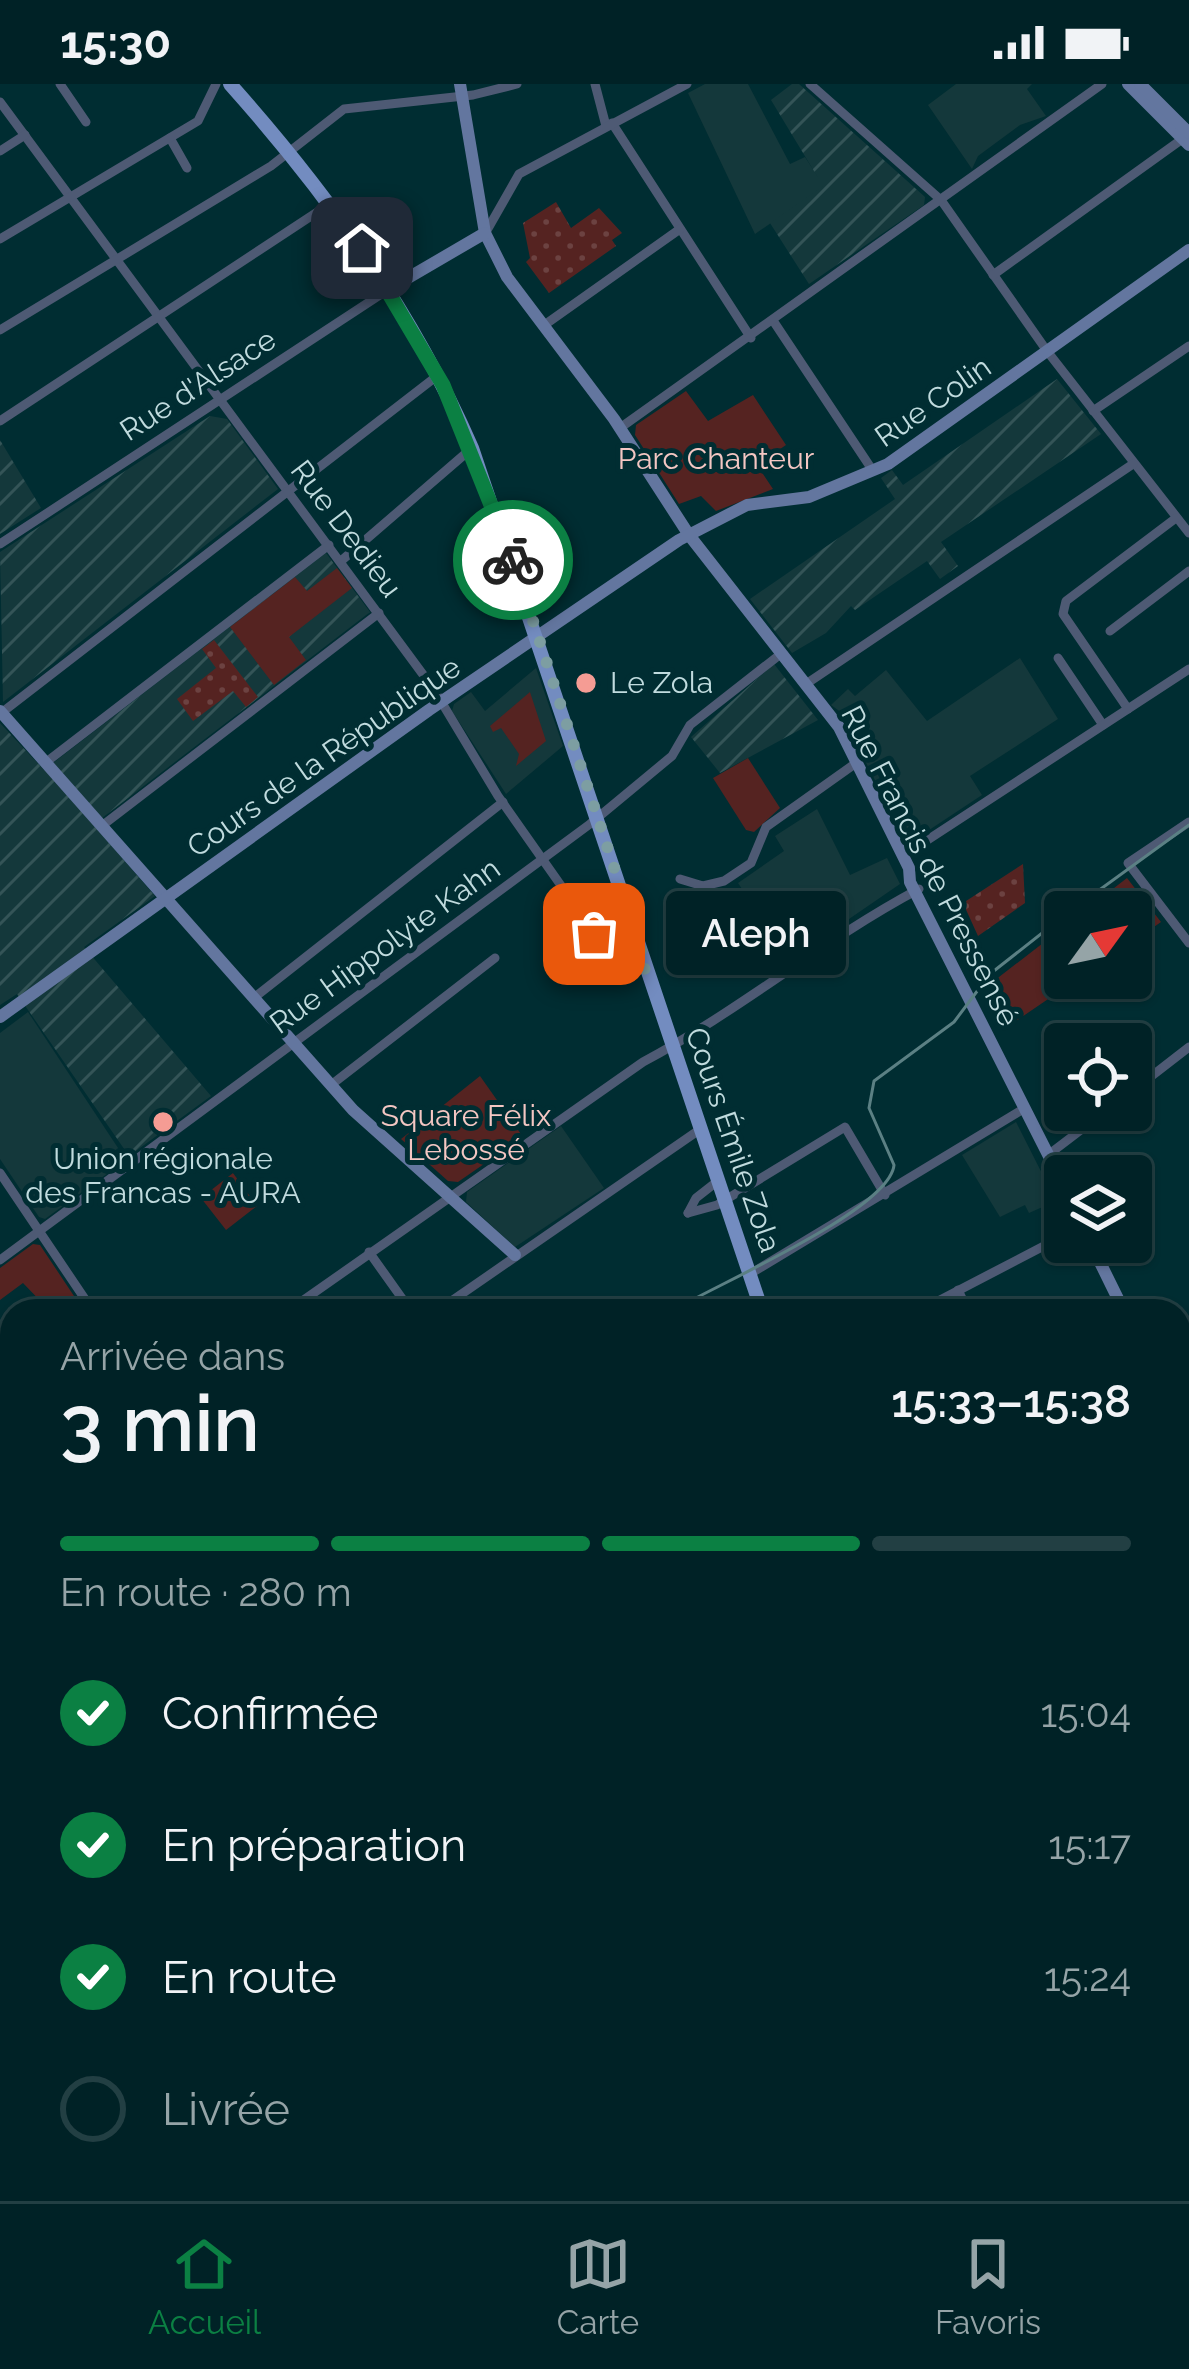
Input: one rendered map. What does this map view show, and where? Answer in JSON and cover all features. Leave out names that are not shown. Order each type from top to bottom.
[{"type":"main road","name":"Cours Émile Zola","points":[[230,84],[332,203],[389,289],[438,375],[472,448],[759,1299]]},
{"type":"street","points":[[60,84],[86,122]]},
{"type":"street","points":[[0,239],[198,121],[216,84]]},
{"type":"street","points":[[0,330],[288,153],[344,109],[517,84]]},
{"type":"street","points":[[595,84],[609,124],[752,338]]},
{"type":"street","points":[[485,233],[519,174],[685,84]]},
{"type":"street","points":[[810,84],[941,200],[1047,352],[1189,533]]},
{"type":"street","points":[[620,428],[1102,84]]},
{"type":"street","points":[[1128,84],[1188,138]]},
{"type":"street","points":[[1140,84],[1188,138]]},
{"type":"street","name":"Rue Francis de Pressensé","points":[[461,90],[485,233],[507,277],[620,428],[684,537],[839,727],[1048,1154]]},
{"type":"street","name":"Rue Dedieu","points":[[0,101],[380,614],[541,860],[624,975],[647,968]]},
{"type":"street","points":[[0,151],[25,135]]},
{"type":"street","points":[[170,138],[188,168]]},
{"type":"street","points":[[992,275],[1188,138]]},
{"type":"street","points":[[0,421],[332,203]]},
{"type":"street","points":[[542,326],[680,229]]},
{"type":"street","name":"Rue d'Alsace","points":[[0,544],[389,289],[485,233]]},
{"type":"street","name":"Rue Colin","points":[[684,537],[747,506],[809,497],[873,471],[1189,250]]},
{"type":"street","points":[[774,322],[873,471]]},
{"type":"street","points":[[1093,411],[1189,346]]},
{"type":"street","points":[[438,375],[0,712],[331,1085],[515,1255]]},
{"type":"street","points":[[340,561],[472,448]]},
{"type":"street","points":[[806,684],[1133,464]]},
{"type":"street","points":[[1128,709],[1064,614],[1066,601],[1176,518]]},
{"type":"street","name":"Cours de la République","points":[[0,1017],[441,703],[684,537]]},
{"type":"street","points":[[45,763],[329,545]]},
{"type":"street","points":[[1110,632],[1189,571]]},
{"type":"street","points":[[103,825],[380,614]]},
{"type":"street","name":"Rue Hippolyte Kahn","points":[[0,1260],[598,818],[672,756],[690,725],[782,653]]},
{"type":"street","points":[[1058,658],[1103,725]]},
{"type":"street","points":[[903,856],[1189,669]]},
{"type":"street","points":[[680,879],[703,886],[724,881],[751,863],[766,827],[856,763]]},
{"type":"street","points":[[255,997],[503,802]]},
{"type":"street","points":[[1188,826],[1129,863],[1189,943]]},
{"type":"street","points":[[304,1299],[671,1043],[700,1031],[871,912],[917,890]]},
{"type":"street","points":[[331,1085],[495,958]]},
{"type":"street","points":[[1152,1076],[1189,1047]]},
{"type":"street","points":[[750,1274],[1024,1108]]},
{"type":"street","points":[[719,1180],[695,1198],[688,1213],[702,1212],[845,1127],[885,1195]]},
{"type":"street","points":[[454,1299],[702,1128]]},
{"type":"street","points":[[1048,1154],[1079,1131]]},
{"type":"street","points":[[0,1173],[85,1299]]},
{"type":"street","points":[[941,1299],[1044,1246]]},
{"type":"street","points":[[369,1252],[402,1299]]},
{"type":"street","points":[[1100,1263],[1118,1299]]},
{"type":"street","points":[[958,1290],[962,1299]]},
{"type":"shaded area","points":[[705,84],[748,84],[790,164],[805,157],[824,186],[755,234],[688,93]]},
{"type":"shaded area","points":[[799,84],[925,197],[924,205],[809,284],[770,223],[823,186],[771,100]]},
{"type":"shaded area","points":[[956,84],[1032,84],[1027,89],[1046,116],[1020,125],[978,156],[972,169],[928,105]]},
{"type":"shaded area","points":[[1057,379],[1101,434],[941,542],[958,566],[940,579],[927,561],[855,610],[851,606],[826,633],[792,653],[750,599],[895,499],[881,478],[892,470],[903,485]]},
{"type":"shaded area","points":[[210,416],[227,419],[278,489],[3,702],[0,552]]},
{"type":"shaded area","points":[[0,440],[41,508],[0,534]]},
{"type":"shaded area","points":[[326,553],[370,612],[93,825],[155,896],[84,947],[211,1096],[129,1156],[17,994],[0,1005],[0,723],[44,770]]},
{"type":"shaded area","points":[[1020,658],[1058,719],[970,776],[982,795],[908,844],[845,722],[849,718],[831,705],[848,689],[855,696],[886,670],[927,721]]},
{"type":"shaded area","points":[[774,664],[818,720],[720,773],[691,737]]},
{"type":"shaded area","points":[[536,668],[563,746],[506,794],[452,711],[471,692],[485,711]]},
{"type":"shaded area","points":[[817,809],[850,875],[887,858],[900,884],[801,952],[775,915],[764,922],[738,883],[784,851],[775,836]]},
{"type":"shaded area","points":[[28,1012],[126,1160],[45,1219],[39,1217],[0,1159],[0,1033]]},
{"type":"shaded area","points":[[1016,1122],[1044,1177],[1044,1206],[1029,1213],[1025,1205],[1000,1217],[962,1155]]},
{"type":"shaded area","points":[[561,1126],[604,1188],[515,1247],[466,1202],[467,1192]]},
{"type":"green space","points":[[556,202],[571,228],[599,208],[622,233],[612,240],[616,246],[549,293],[526,262],[530,258],[523,223]]},
{"type":"green space","name":"Parc Chanteur","points":[[686,391],[708,421],[753,395],[786,445],[757,465],[773,489],[716,511],[701,496],[679,504],[635,435],[636,425]]},
{"type":"green space","points":[[337,568],[352,588],[289,637],[306,660],[274,685],[230,627],[295,577],[307,591]]},
{"type":"green space","points":[[214,640],[258,697],[246,707],[233,691],[193,721],[177,699],[216,668],[202,649]]},
{"type":"green space","points":[[530,692],[546,741],[516,766],[519,754],[501,728],[493,732],[490,726]]},
{"type":"green space","points":[[748,758],[780,808],[754,832],[746,830],[713,778]]},
{"type":"green space","points":[[1023,864],[1025,903],[978,936],[963,903]]},
{"type":"green space","points":[[1127,878],[1137,891],[1110,891]]},
{"type":"green space","points":[[1044,942],[1044,999],[1048,999],[1013,1023],[988,991],[990,984]]},
{"type":"green space","name":"Square Félix Lebossé","points":[[480,1076],[523,1137],[458,1182],[448,1181],[401,1139]]},
{"type":"green space","points":[[233,1173],[257,1206],[226,1230],[201,1198]]},
{"type":"green space","points":[[33,1244],[40,1245],[76,1299],[38,1299],[23,1283],[0,1299],[0,1268]]},
{"type":"tram line","points":[[1098,891],[1189,825]]},
{"type":"tram line","points":[[695,1299],[833,1224],[885,1183],[894,1165],[869,1108],[874,1081],[954,1022],[990,974],[1044,932]]},
{"type":"way so far","points":[[513,560],[647,968],[624,975],[594,934]]},
{"type":"place","name":"Le Zola","points":[[586,683]]},
{"type":"place","name":"Aleph","points":[[594,934]]},
{"type":"place","name":"Union régionale des Francas - AURA","points":[[163,1122]]},
{"type":"route","points":[[362,248],[443,385],[480,466],[513,560]]}]
